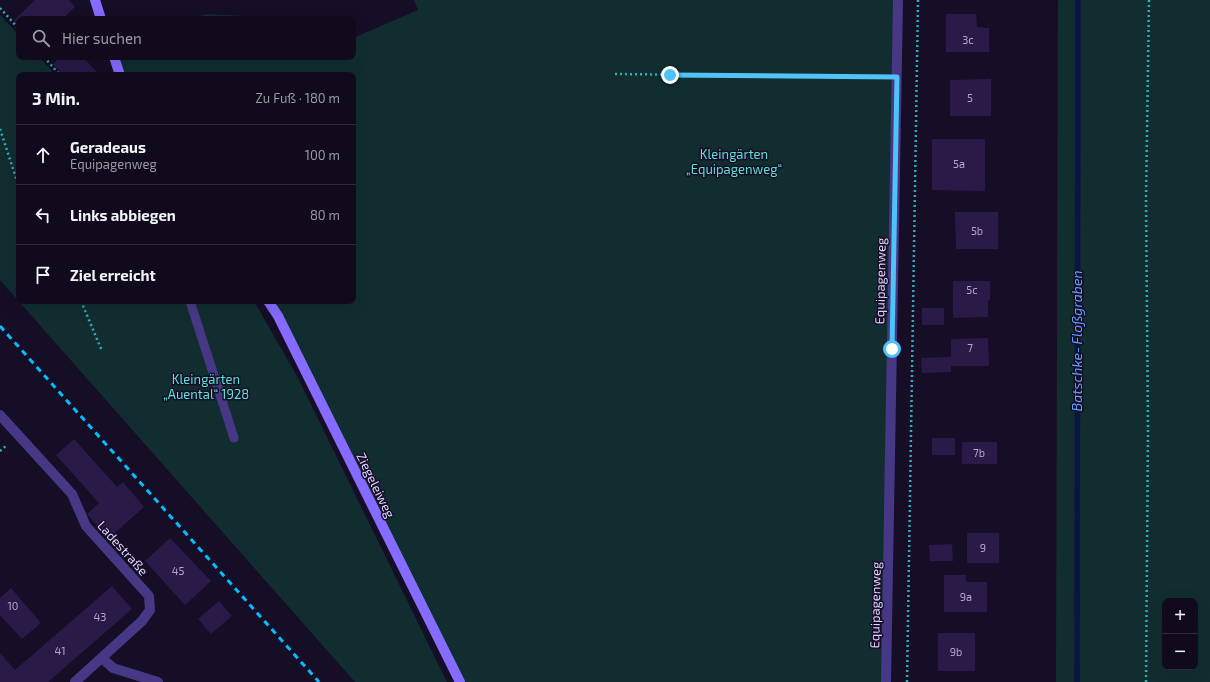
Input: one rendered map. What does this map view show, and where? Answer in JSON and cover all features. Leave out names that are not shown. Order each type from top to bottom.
[{"type":"main road","points":[[94,0],[100,16]]},
{"type":"main road","points":[[115,60],[119,72]]},
{"type":"main road","name":"Ziegeleiweg","points":[[270,304],[278,316],[460,682]]},
{"type":"street","name":"Equipagenweg","points":[[886,682],[898,0]]},
{"type":"street","name":"Ladestraße","points":[[0,415],[72,494],[86,526],[149,596],[150,610],[142,621],[75,682]]},
{"type":"street","points":[[102,658],[113,668],[158,682]]},
{"type":"lane","points":[[191,304],[234,438]]},
{"type":"path","points":[[907,682],[918,0]]},
{"type":"path","points":[[1146,682],[1148,436],[1146,199],[1149,0]]},
{"type":"path","points":[[0,8],[16,26]]},
{"type":"path","points":[[47,60],[57,72]]},
{"type":"path","points":[[615,74],[897,77]]},
{"type":"path","points":[[0,128],[16,178]]},
{"type":"path","points":[[81,304],[102,352]]},
{"type":"green space","name":"Kleingärten „Equipagenweg“","points":[[414,0],[898,0],[886,682],[460,682],[270,304],[356,304],[356,72],[119,72],[115,60],[356,60],[356,37],[418,10]]},
{"type":"green space","points":[[1058,0],[1210,0],[1210,682],[1056,682]]},
{"type":"green space","points":[[208,14],[243,16],[200,16]]},
{"type":"green space","name":"Kleingärten „Auental“ 1928","points":[[0,15],[16,32],[16,60],[42,60],[53,72],[16,72],[16,298],[0,280]]},
{"type":"green space","name":"Kleingärten „Auental“ 1928","points":[[21,304],[256,304],[298,378],[447,682],[355,682]]},
{"type":"building","points":[[35,0],[69,0],[75,7],[65,16],[18,16]]},
{"type":"building","points":[[946,14],[976,14],[977,27],[989,28],[989,52],[946,52]]},
{"type":"building","points":[[58,60],[86,60],[97,72],[60,72],[53,64]]},
{"type":"building","points":[[991,79],[991,116],[950,116],[950,80]]},
{"type":"building","points":[[932,139],[985,139],[985,191],[932,190]]},
{"type":"building","points":[[955,212],[998,212],[998,249],[956,249]]},
{"type":"building","points":[[953,281],[990,281],[988,317],[953,318]]},
{"type":"building","points":[[922,308],[944,308],[944,325],[922,325]]},
{"type":"building","points":[[988,338],[989,366],[951,366],[951,372],[922,373],[921,358],[951,357],[951,339]]},
{"type":"building","points":[[932,438],[955,438],[955,455],[932,455]]},
{"type":"building","points":[[74,439],[117,487],[123,482],[144,507],[108,539],[87,514],[99,503],[56,455]]},
{"type":"building","points":[[962,442],[997,442],[997,464],[962,464]]},
{"type":"building","points":[[967,533],[999,533],[999,563],[967,563]]},
{"type":"building","points":[[170,538],[211,581],[185,605],[145,561]]},
{"type":"building","points":[[952,544],[953,561],[930,561],[929,545]]},
{"type":"building","points":[[944,575],[966,575],[966,582],[987,582],[987,612],[944,612]]},
{"type":"building","points":[[112,586],[132,609],[48,682],[0,682],[0,653],[15,670]]},
{"type":"building","points":[[11,588],[41,623],[22,639],[0,615],[0,598]]},
{"type":"building","points":[[219,601],[232,616],[211,634],[198,619]]},
{"type":"building","points":[[938,633],[975,633],[975,671],[938,671]]},
{"type":"waterway","name":"Batschke‐Floßgraben","points":[[1077,682],[1078,0]]},
{"type":"railway","points":[[0,326],[319,682]]},
{"type":"route","points":[[670,75],[897,77],[892,349]]}]
